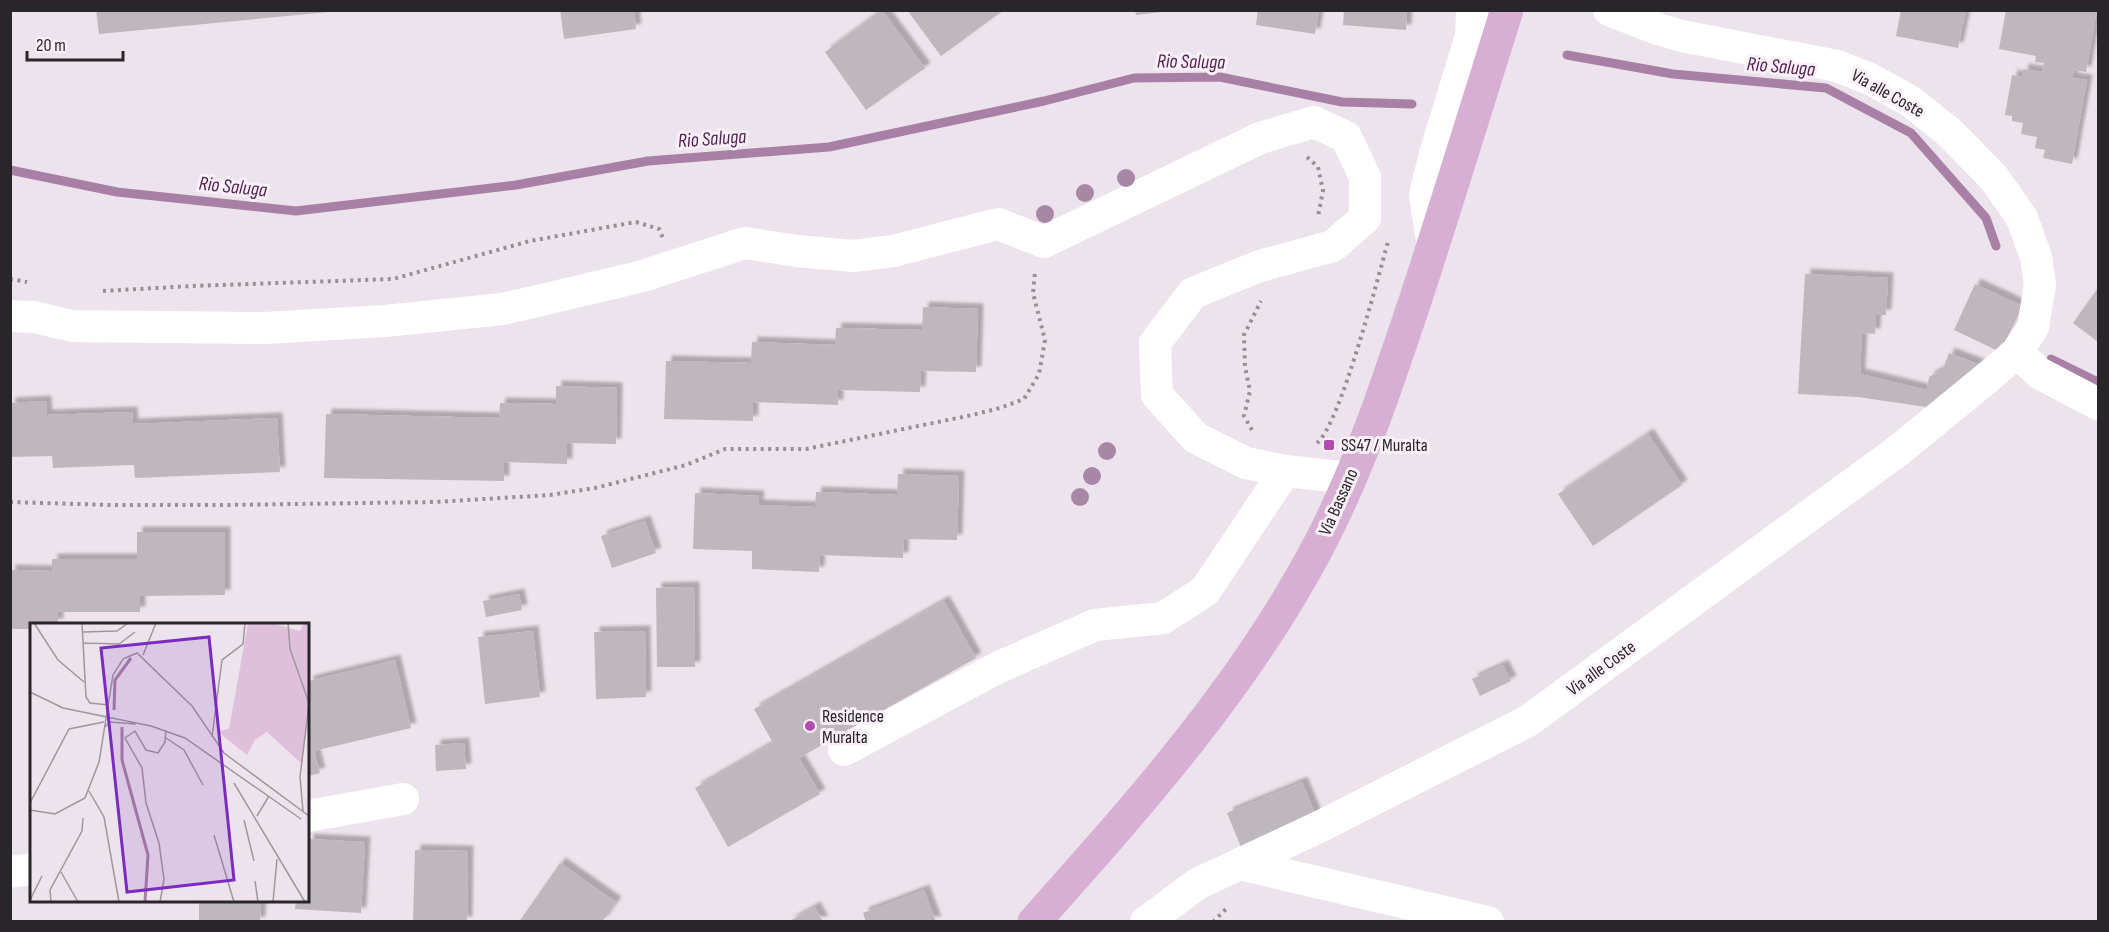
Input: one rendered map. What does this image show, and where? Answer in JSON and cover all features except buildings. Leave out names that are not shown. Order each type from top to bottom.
[{"type":"main road","name":"Via Bassano","points":[[1034,921],[1201,729],[1264,638],[1319,544],[1351,478],[1398,352],[1507,10]]},
{"type":"street","points":[[1433,246],[1425,195],[1471,36],[1472,10]]},
{"type":"street","name":"Via alle Coste","points":[[1146,921],[1197,884],[1321,826],[1528,721],[1899,450],[2017,351],[2033,327],[2040,285],[2036,257],[2022,218],[1994,178],[1950,133],[1910,101],[1870,79],[1837,66],[1682,36],[1611,11]]},
{"type":"street","points":[[10,316],[34,317],[72,326],[265,328],[385,321],[503,309],[639,277],[745,243],[853,256],[893,251],[998,224],[1044,242],[1260,138],[1314,122],[1346,137],[1365,177],[1365,218],[1333,246],[1260,266],[1193,293],[1155,343],[1157,395],[1196,438],[1246,463],[1285,471],[1351,478]]},
{"type":"street","points":[[2017,351],[2039,373],[2098,404]]},
{"type":"street","points":[[844,750],[999,667],[1095,625],[1163,618],[1205,591],[1285,471]]},
{"type":"street","points":[[309,816],[403,799]]},
{"type":"street","points":[[1239,864],[1488,921]]},
{"type":"street","points":[[10,873],[30,868]]},
{"type":"path","points":[[99,292],[192,286],[393,279],[530,241],[636,222],[659,229],[669,254],[669,267]]},
{"type":"path","points":[[10,502],[226,505],[446,501],[550,495],[595,488],[656,473],[686,465],[725,449],[806,449],[1000,408],[1024,399],[1039,374],[1045,340],[1033,293],[1036,267],[1044,242]]},
{"type":"path","points":[[10,279],[28,282]]},
{"type":"waterway","name":"Rio Saluga","points":[[1567,55],[1673,74],[1826,88],[1911,133],[1986,218],[1996,246]]},
{"type":"waterway","name":"Rio Saluga","points":[[10,170],[117,192],[296,211],[516,185],[648,161],[829,147],[1044,101],[1134,78],[1220,77],[1342,102],[1412,104]]},
{"type":"waterway","name":"Rio Saluga","points":[[2051,359],[2098,382]]},
{"type":"place","name":"SS47 / Muralta","points":[[1329,445]]},
{"type":"place","name":"Residence Muralta","points":[[810,726]]}]
